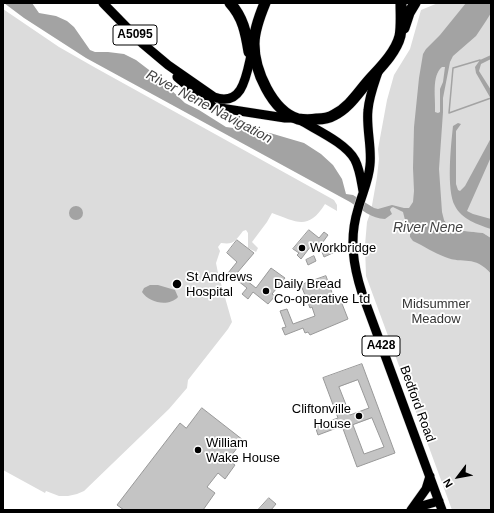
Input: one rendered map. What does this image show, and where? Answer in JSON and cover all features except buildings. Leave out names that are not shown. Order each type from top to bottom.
[{"type":"highway","points":[[230,3],[240,17],[245,29],[253,75],[264,99],[298,118],[324,119],[333,116],[349,104],[378,70],[400,38],[409,13],[415,3]]},
{"type":"highway","points":[[265,3],[261,13],[254,44],[258,67],[266,89],[282,109]]},
{"type":"highway","points":[[400,38],[401,3]]},
{"type":"main road","name":"A5095","points":[[103,3],[143,44],[168,65],[214,97],[222,99],[230,97],[240,91],[244,83],[254,44]]},
{"type":"main road","name":"A5095","points":[[168,65],[180,80],[207,103],[214,107],[284,118],[298,118]]},
{"type":"main road","name":"Bedford Road","points":[[378,70],[370,96],[368,110],[370,164],[368,180],[362,193],[357,211],[353,235],[353,255],[356,273],[362,293],[440,506]]},
{"type":"main road","name":"Bedford Road","points":[[298,118],[342,145],[354,158],[357,165],[362,193]]},
{"type":"main road","points":[[411,510],[426,489],[430,476]]},
{"type":"main road","points":[[419,510],[425,504],[440,506]]},
{"type":"green space","name":"Midsummer Meadow","points":[[438,3],[491,3],[491,238],[483,233],[455,230],[444,220],[402,209],[405,214],[405,220],[410,226],[410,237],[456,260],[471,260],[481,263],[491,274],[491,510],[452,510],[366,276],[365,245],[367,222],[371,211],[377,177],[379,159],[378,149],[387,100],[394,75],[410,49],[421,10]]},
{"type":"green space","points":[[3,9],[59,47],[334,200],[337,205],[337,211],[325,204],[319,213],[313,218],[302,222],[272,213],[252,242],[258,248],[256,252],[248,248],[248,233],[246,230],[243,231],[232,243],[221,243],[218,247],[220,251],[216,263],[232,322],[228,329],[188,380],[187,388],[169,409],[84,491],[68,496],[59,496],[46,491],[45,493],[3,470]]},
{"type":"water","name":"River Nene","points":[[4,3],[32,3],[39,13],[56,16],[67,21],[74,27],[90,50],[95,52],[124,54],[136,60],[153,73],[185,103],[226,127],[270,133],[304,143],[321,154],[333,165],[342,179],[346,194],[353,195],[378,209],[392,205],[409,208],[413,202],[414,127],[423,54],[466,3],[491,3],[491,13],[476,36],[453,56],[450,62],[443,98],[439,169],[442,212],[444,220],[455,230],[483,233],[491,238],[491,274],[479,264],[445,257],[413,241],[410,237],[410,226],[405,220],[403,212],[393,207],[390,210],[392,214],[385,219],[380,219],[371,215],[350,202],[86,58],[24,18]],"holes":[[[442,67],[445,67],[443,82],[440,89],[440,112],[438,113],[435,112],[435,82],[439,71]]]},
{"type":"water","points":[[491,55],[491,59],[481,64],[479,71],[491,90],[491,99],[476,73],[475,67],[480,60]]},
{"type":"water","points":[[458,123],[461,124],[456,131],[456,184],[458,190],[460,191],[465,186],[491,138],[491,157],[467,211],[491,219],[491,229],[481,226],[461,215],[452,199],[450,179],[451,144],[453,126]]},
{"type":"water","points":[[73,206],[79,206],[83,210],[83,216],[79,220],[73,220],[69,216],[69,210]]},
{"type":"water","points":[[150,285],[158,285],[175,290],[178,297],[170,302],[164,303],[149,299],[142,292],[144,288]]},
{"type":"waterway","points":[[480,60],[453,68],[449,113],[491,98]]},
{"type":"place","name":"Workbridge","points":[[302,248]]},
{"type":"place","name":"St Andrews Hospital","points":[[177,284]]},
{"type":"place","name":"Daily Bread Co-operative Ltd","points":[[266,291]]},
{"type":"place","name":"Cliftonville House","points":[[359,416]]},
{"type":"place","name":"William Wake House","points":[[198,450]]},
{"type":"water label","name":"River Nene Navigation","points":[[209,107]]}]
